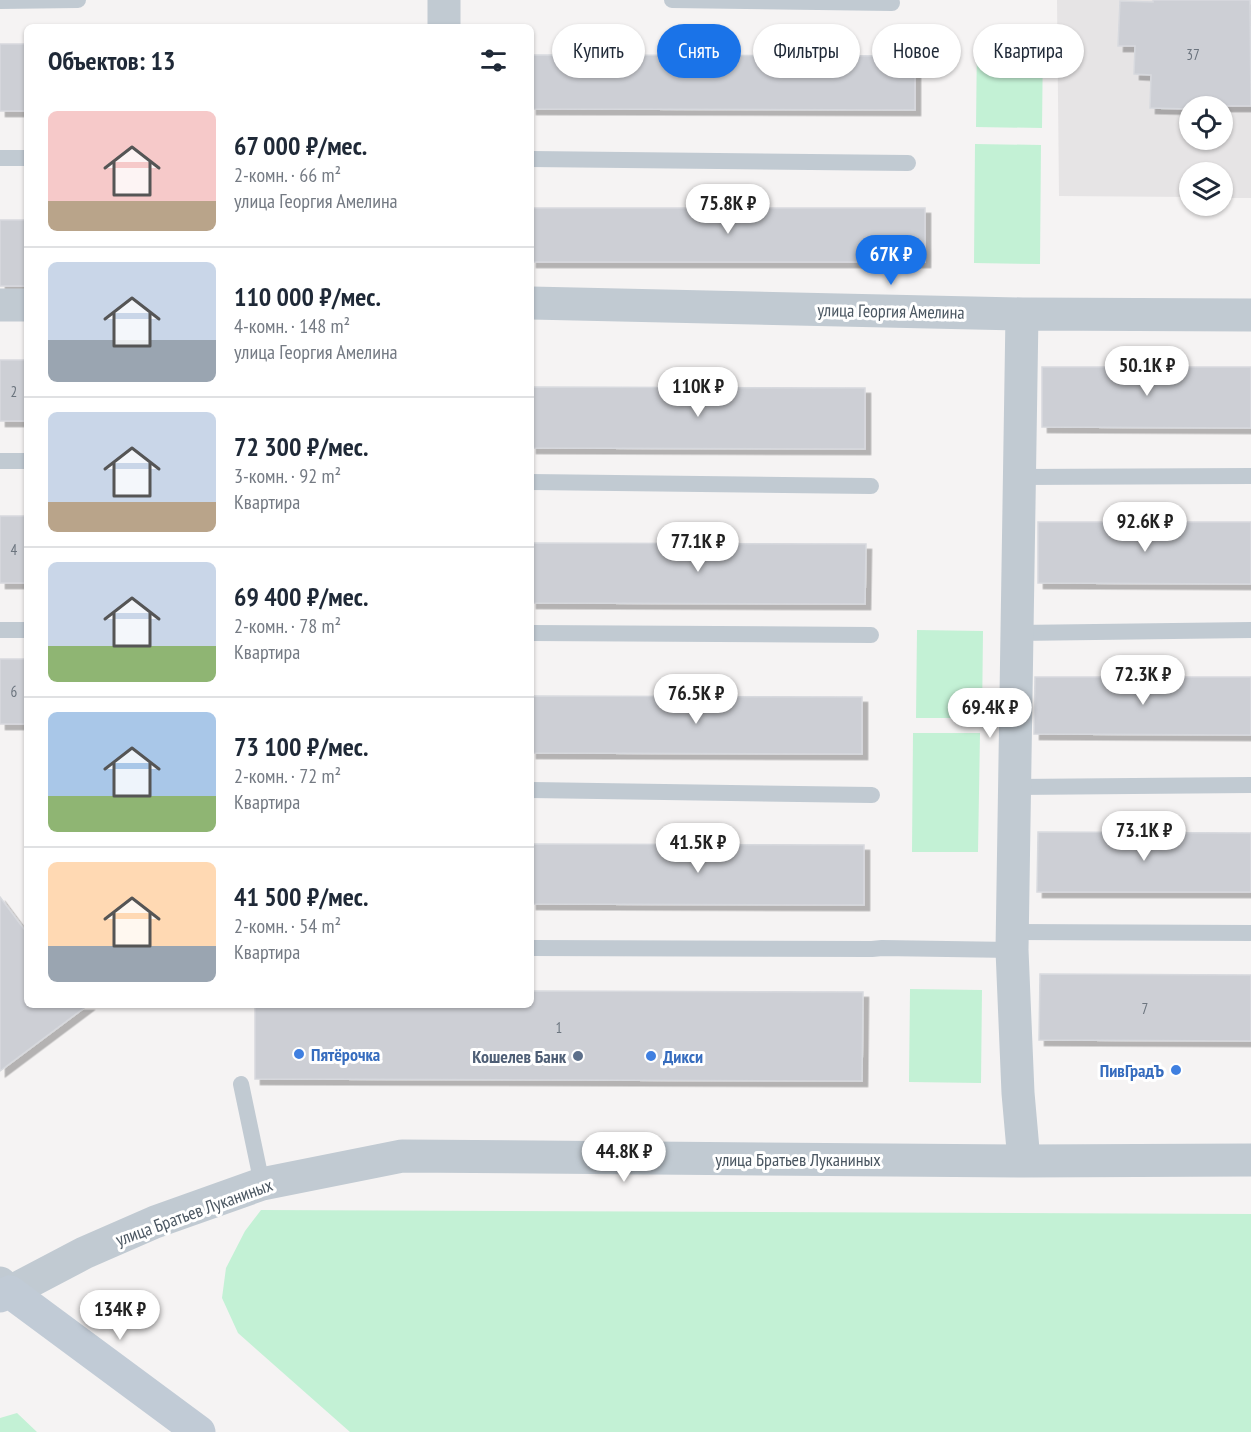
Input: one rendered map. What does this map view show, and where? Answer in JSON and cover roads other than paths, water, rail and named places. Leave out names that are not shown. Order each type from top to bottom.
[{"type":"street","points":[[444,0],[444,24]]},
{"type":"street","name":"улица Георгия Амелина","points":[[534,303],[1022,314],[1251,315]]},
{"type":"street","points":[[0,305],[24,305]]},
{"type":"street","points":[[1022,314],[1012,941],[1018,1093],[1024,1161]]},
{"type":"street","name":"улица Братьев Луканиных","points":[[3,1290],[145,1227],[262,1184],[402,1156],[1024,1161],[1251,1160]]},
{"type":"street","points":[[3,1290],[199,1432]]},
{"type":"lane","points":[[0,1],[78,0]]},
{"type":"lane","points":[[672,0],[892,3]]},
{"type":"lane","points":[[0,158],[24,158]]},
{"type":"lane","points":[[534,159],[908,163]]},
{"type":"lane","points":[[0,461],[24,461]]},
{"type":"lane","points":[[1020,477],[1251,476]]},
{"type":"lane","points":[[534,482],[871,486]]},
{"type":"lane","points":[[0,630],[24,630]]},
{"type":"lane","points":[[1017,633],[1251,630]]},
{"type":"lane","points":[[534,633],[871,634]]},
{"type":"lane","points":[[1015,787],[1251,784]]},
{"type":"lane","points":[[534,790],[872,795]]},
{"type":"lane","points":[[534,948],[872,950],[1012,941],[1251,933]]},
{"type":"lane","points":[[241,1084],[262,1184]]},
{"type":"place","name":"Пятёрочка","points":[[299,1054]]},
{"type":"place","name":"Кошелев Банк","points":[[578,1056]]},
{"type":"place","name":"Дикси","points":[[651,1056]]},
{"type":"place","name":"ПивГрадЪ","points":[[1176,1070]]}]
